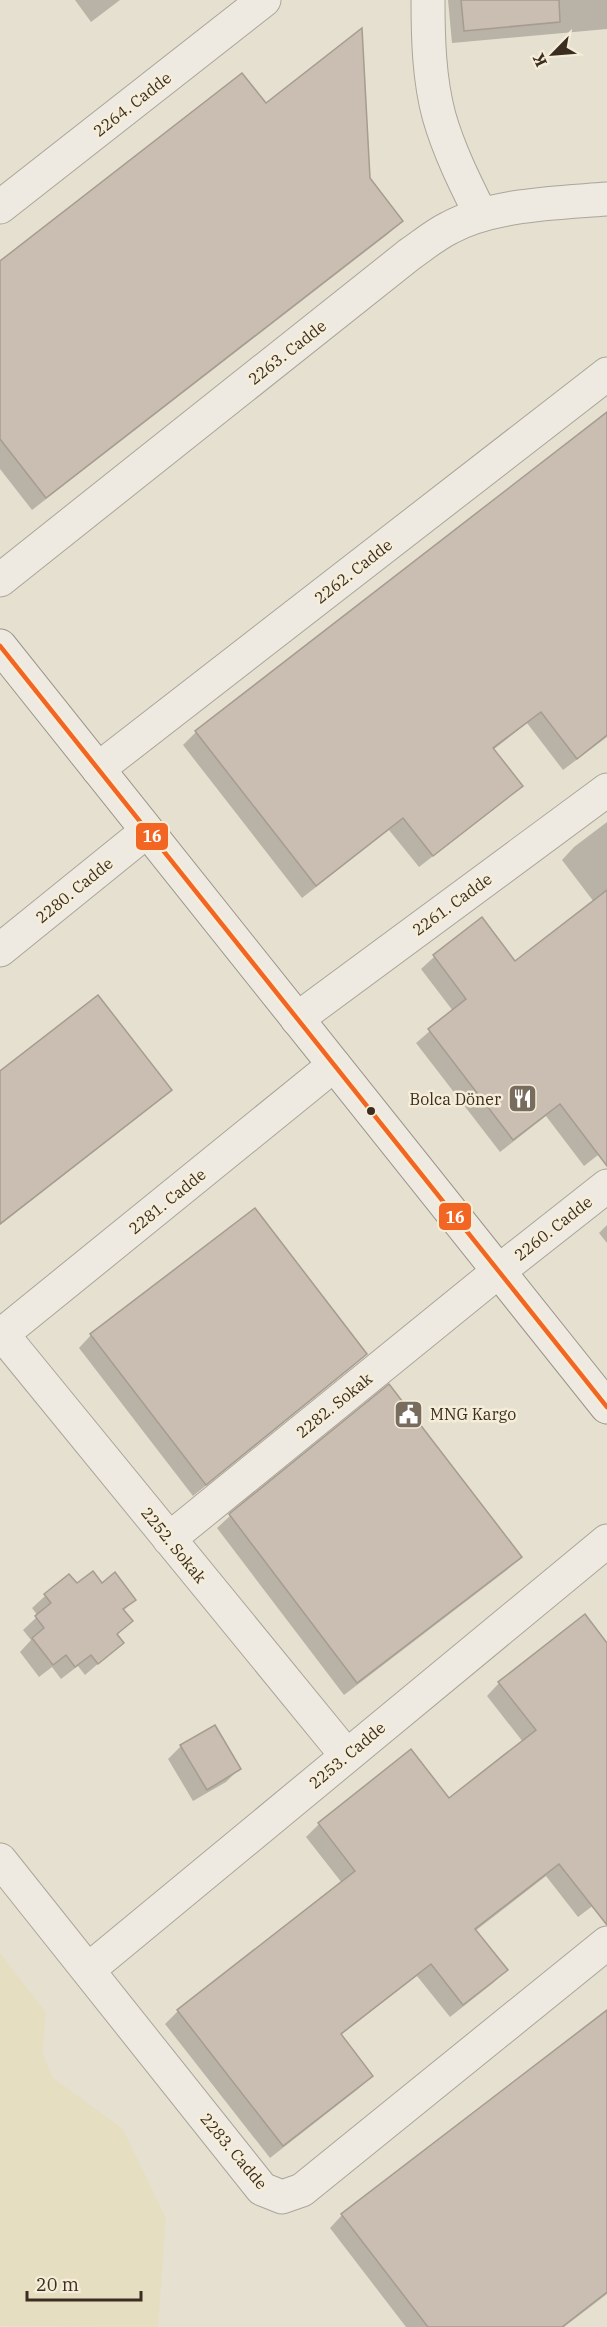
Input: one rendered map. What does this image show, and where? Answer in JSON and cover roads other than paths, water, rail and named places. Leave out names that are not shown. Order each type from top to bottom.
[{"type":"street","name":"2264. Cadde","points":[[0,207],[264,0]]},
{"type":"street","points":[[428,0],[428,34],[439,116],[454,160],[481,215]]},
{"type":"street","name":"2263. Cadde","points":[[0,580],[410,254],[449,228],[481,215],[536,206],[607,199]]},
{"type":"street","name":"2262. Cadde","points":[[98,769],[607,374]]},
{"type":"street","points":[[0,646],[607,1407]]},
{"type":"street","name":"2261. Cadde","points":[[297,1019],[607,790]]},
{"type":"street","name":"2280. Cadde","points":[[0,950],[147,831]]},
{"type":"street","name":"2281. Cadde","points":[[1,1335],[334,1065]]},
{"type":"street","name":"2260. Cadde","points":[[499,1271],[607,1186]]},
{"type":"street","name":"2282. Sokak","points":[[169,1539],[499,1271]]},
{"type":"street","name":"2252. Sokak","points":[[1,1335],[347,1756]]},
{"type":"street","name":"2253. Cadde","points":[[88,1970],[607,1541]]},
{"type":"street","name":"2283. Cadde","points":[[0,1860],[262,2189],[282,2197],[302,2190],[607,1943]]},
{"type":"place","name":"Bolca Döner","points":[[522,1099]]},
{"type":"place","name":"MNG Kargo","points":[[409,1414]]}]
